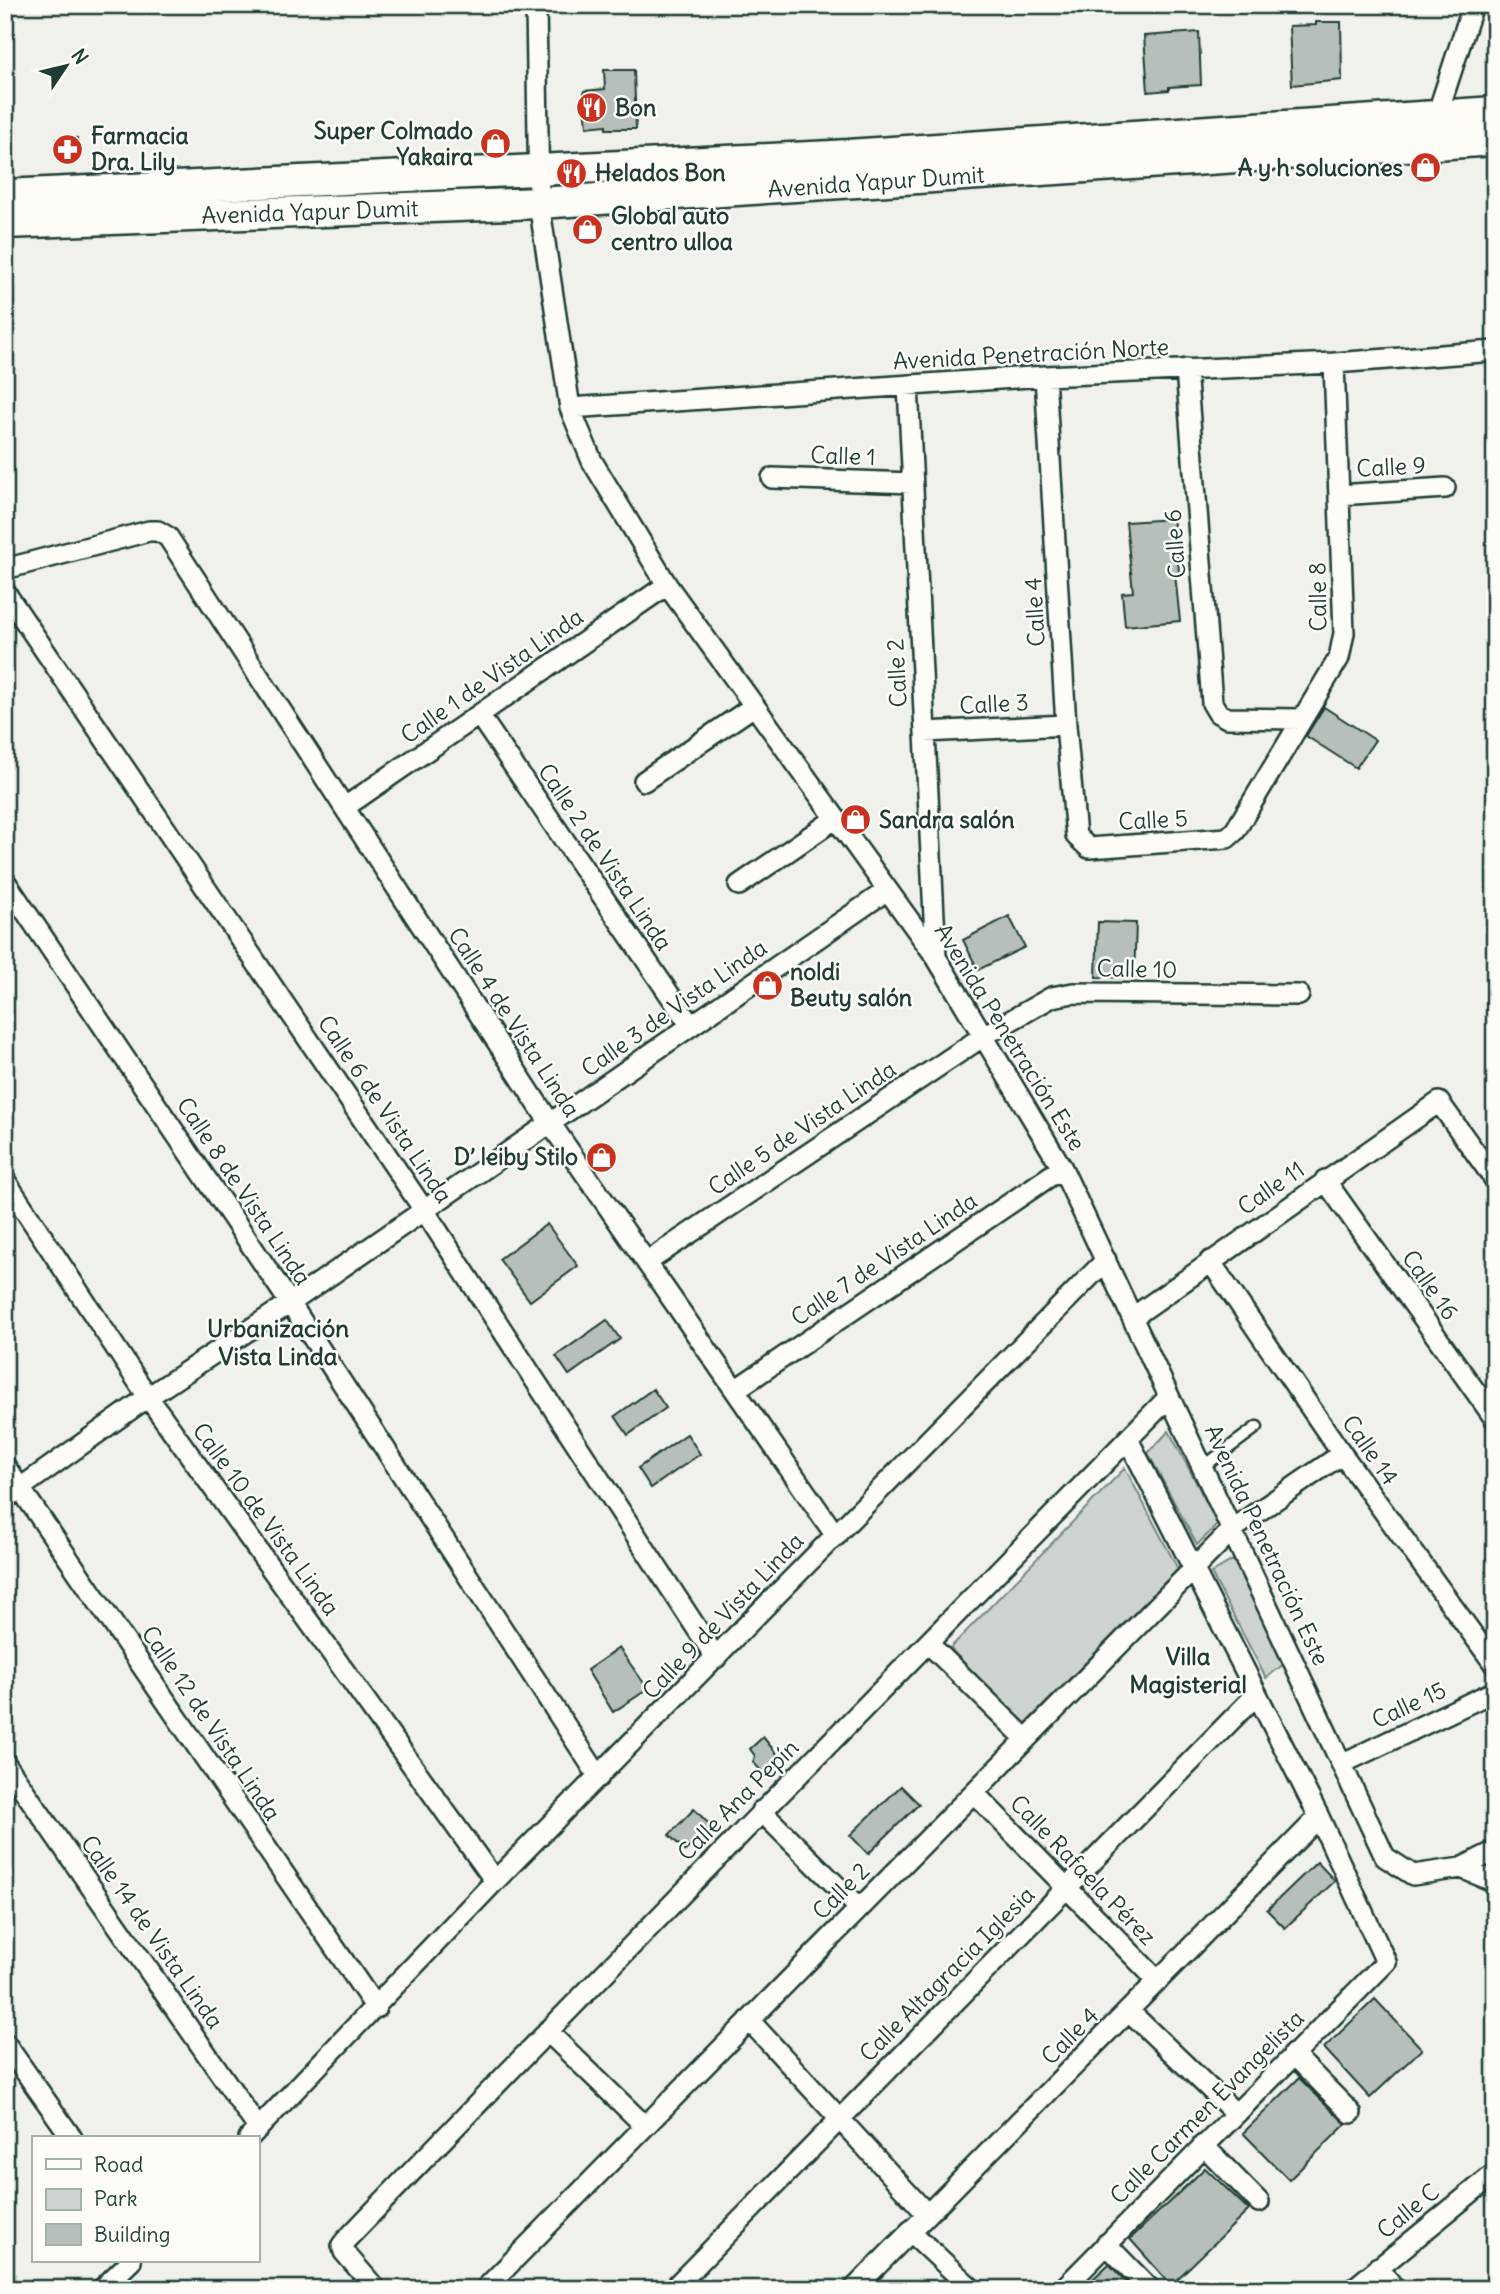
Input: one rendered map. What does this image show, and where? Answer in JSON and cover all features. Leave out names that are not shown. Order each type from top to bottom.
[{"type":"main road","name":"Avenida Yapur Dumit","points":[[5,195],[832,156],[1495,112]]},
{"type":"main road","name":"Avenida Yapur Dumit","points":[[5,223],[539,203],[1495,140]]},
{"type":"street","name":"Avenida Penetración Este","points":[[536,5],[536,171],[539,203],[570,408],[592,461],[667,585],[936,957],[1062,1168],[1385,1857],[1404,1872],[1413,1875],[1461,1868]]},
{"type":"street","points":[[1437,116],[1473,5]]},
{"type":"street","name":"Avenida Penetración Norte","points":[[570,408],[1045,376],[1334,363],[1495,351]]},
{"type":"street","name":"Calle 8","points":[[1227,838],[1235,831],[1343,648],[1334,363]]},
{"type":"street","name":"Calle 6","points":[[1186,369],[1212,702],[1218,713],[1227,719],[1301,719]]},
{"type":"street","name":"Calle 4","points":[[1045,376],[1066,725],[1076,836],[1082,844]]},
{"type":"street","name":"Calle 2","points":[[908,386],[936,957]]},
{"type":"street","name":"Calle 1","points":[[772,478],[912,483]]},
{"type":"street","name":"Calle 9","points":[[1339,495],[1445,488]]},
{"type":"street","name":"Calle 4 de Vista Linda","points":[[5,569],[158,531],[167,537],[550,1123],[836,1536]]},
{"type":"street","name":"Calle 1 de Vista Linda","points":[[345,807],[667,585]]},
{"type":"street","name":"Calle 6 de Vista Linda","points":[[5,592],[424,1210],[716,1658]]},
{"type":"street","points":[[644,781],[754,706]]},
{"type":"street","name":"Calle 2 de Vista Linda","points":[[479,715],[691,1026]]},
{"type":"street","name":"Calle 3","points":[[925,732],[1066,725]]},
{"type":"street","points":[[739,885],[835,819]]},
{"type":"street","name":"Calle 5","points":[[1082,844],[1089,848],[1227,838]]},
{"type":"street","name":"Calle 8 de Vista Linda","points":[[5,881],[290,1303],[599,1777]]},
{"type":"street","name":"Calle 3 de Vista Linda","points":[[13,1494],[148,1397],[290,1303],[886,891]]},
{"type":"street","name":"Calle 10","points":[[985,1035],[1062,994],[1299,995]]},
{"type":"street","name":"Calle 5 de Vista Linda","points":[[646,1262],[985,1035]]},
{"type":"street","name":"Calle 11","points":[[1133,1317],[1439,1102],[1495,1180]]},
{"type":"street","name":"Calle 7 de Vista Linda","points":[[735,1390],[1062,1168]]},
{"type":"street","name":"Calle 10 de Vista Linda","points":[[5,1180],[148,1397],[495,1881]]},
{"type":"street","name":"Calle 16","points":[[1325,1180],[1495,1419]]},
{"type":"street","name":"Calle 9 de Vista Linda","points":[[253,2133],[376,2008],[495,1881],[1106,1260]]},
{"type":"street","name":"Calle 14","points":[[1210,1261],[1342,1454],[1495,1665]]},
{"type":"street","name":"Calle Ana Pepín","points":[[376,2289],[344,2252],[342,2245],[345,2240],[761,1811],[929,1644],[1169,1397]]},
{"type":"street","points":[[1128,1439],[1320,1817]]},
{"type":"street","name":"Calle 2","points":[[485,2289],[1233,1529],[1342,1454]]},
{"type":"street","name":"Calle 12 de Vista Linda","points":[[5,1466],[13,1494],[376,2008]]},
{"type":"street","points":[[929,1644],[1026,1738]]},
{"type":"street","name":"Calle 15","points":[[1343,1763],[1495,1691]]},
{"type":"street","name":"Calle Altagracia Iglesia","points":[[673,2289],[1257,1694]]},
{"type":"street","name":"Calle 14 de Vista Linda","points":[[5,1763],[253,2133]]},
{"type":"street","name":"Calle Rafaela Pérez","points":[[974,1793],[1158,1981]]},
{"type":"street","points":[[761,1811],[859,1908]]},
{"type":"street","name":"Calle 4","points":[[854,2289],[926,2213],[1320,1817]]},
{"type":"street","name":"Calle Carmen Evangelista","points":[[1063,2289],[1234,2112],[1386,1962],[1320,1817]]},
{"type":"street","points":[[1461,1868],[1495,1851]]},
{"type":"street","points":[[1461,1868],[1495,1882]]},
{"type":"street","points":[[1129,2011],[1234,2112]]},
{"type":"street","points":[[749,2020],[926,2213]]},
{"type":"street","points":[[547,2031],[645,2126]]},
{"type":"street","points":[[5,2043],[71,2136]]},
{"type":"street","points":[[1293,2054],[1351,2113]]},
{"type":"street","points":[[1203,2144],[1259,2202]]},
{"type":"street","name":"Calle C","points":[[1353,2289],[1495,2173]]},
{"type":"street","points":[[910,2231],[972,2289]]},
{"type":"street","points":[[1107,2244],[1150,2289]]},
{"type":"street","points":[[102,2289],[130,2262]]},
{"type":"street","points":[[1378,2267],[1395,2289]]},
{"type":"lane","points":[[1203,1467],[1257,1427]]},
{"type":"green space","points":[[1169,1431],[1218,1524],[1197,1545],[1148,1453]]},
{"type":"green space","points":[[1125,1468],[1178,1569],[1024,1725],[950,1648]]},
{"type":"green space","points":[[1233,1560],[1284,1664],[1266,1678],[1211,1573]]},
{"type":"building","points":[[1316,22],[1341,22],[1342,80],[1292,85],[1289,26],[1316,25]]},
{"type":"building","points":[[1199,32],[1201,85],[1169,87],[1169,90],[1148,92],[1144,36]]},
{"type":"building","points":[[604,70],[634,70],[636,129],[606,129],[606,125],[587,127],[584,91],[605,89]]},
{"type":"building","name":"Farmacia Dra. Lily","points":[[77,138],[78,158],[58,160],[57,139]]},
{"type":"building","points":[[1173,519],[1178,556],[1179,574],[1175,574],[1180,621],[1125,626],[1122,593],[1133,592],[1126,522]]},
{"type":"building","points":[[1324,707],[1375,740],[1356,768],[1306,736]]},
{"type":"building","points":[[1009,916],[1025,947],[978,970],[963,940]]},
{"type":"building","points":[[1098,922],[1136,923],[1134,978],[1096,977]]},
{"type":"building","points":[[547,1224],[578,1266],[530,1301],[499,1259]]},
{"type":"building","points":[[607,1320],[620,1339],[569,1375],[556,1356]]},
{"type":"building","points":[[653,1389],[666,1408],[628,1435],[615,1416]]},
{"type":"building","points":[[687,1434],[700,1454],[651,1488],[638,1468]]},
{"type":"building","points":[[619,1648],[648,1689],[613,1712],[587,1670]]},
{"type":"building","points":[[763,1737],[780,1758],[763,1773],[753,1762],[755,1756],[750,1749]]},
{"type":"building","points":[[901,1786],[919,1804],[868,1854],[850,1835]]},
{"type":"building","points":[[694,1809],[711,1826],[685,1851],[669,1835]]},
{"type":"building","points":[[1317,1862],[1335,1881],[1285,1928],[1267,1910]]},
{"type":"building","points":[[1375,1999],[1422,2049],[1370,2098],[1324,2048]]},
{"type":"building","points":[[1299,2078],[1346,2124],[1289,2180],[1243,2133]]},
{"type":"building","points":[[1205,2168],[1249,2210],[1171,2285],[1130,2239]]},
{"type":"building","points":[[1109,2264],[1133,2289],[1082,2289]]},
{"type":"place","name":"Bon","points":[[592,108]]},
{"type":"place","name":"Super Colmado Yakaira","points":[[496,144]]},
{"type":"place","name":"Farmacia Dra. Lily","points":[[68,149]]},
{"type":"place","name":"A y h soluciones","points":[[1426,168]]},
{"type":"place","name":"Helados Bon","points":[[572,173]]},
{"type":"place","name":"Global auto centro ulloa","points":[[588,229]]},
{"type":"place","name":"Sandra salón","points":[[856,820]]},
{"type":"place","name":"noldi Beuty salón","points":[[767,985]]},
{"type":"place","name":"D’ leiby Stilo","points":[[601,1157]]},
{"type":"district","name":"Urbanización Vista Linda","points":[[278,1343]]},
{"type":"district","name":"Villa Magisterial","points":[[1188,1671]]}]
